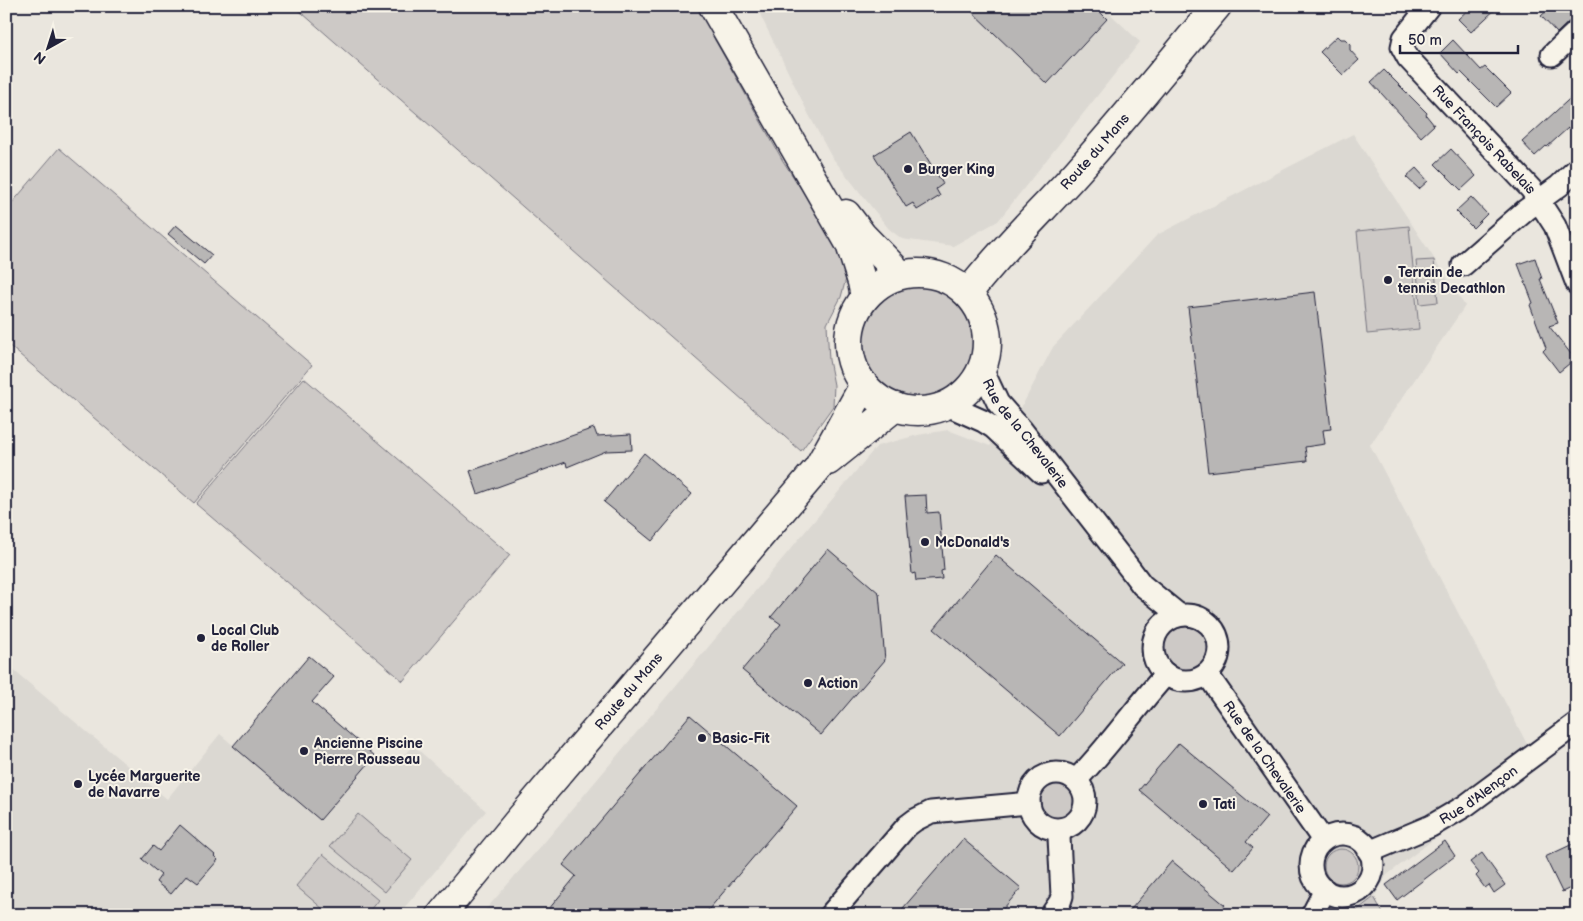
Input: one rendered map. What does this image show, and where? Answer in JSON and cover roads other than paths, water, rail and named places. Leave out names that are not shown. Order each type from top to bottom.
[{"type":"main road","points":[[713,6],[850,244],[865,297]]},
{"type":"main road","points":[[722,6],[836,200],[862,235],[900,274]]},
{"type":"main road","name":"Route du Mans","points":[[968,293],[986,268],[1034,220],[1072,177],[1217,6]]},
{"type":"main road","points":[[918,272],[937,274],[954,282],[968,293],[980,310],[987,329],[987,350],[982,369],[974,384],[962,396],[947,405],[930,410],[912,411],[895,407],[878,398],[864,385],[852,364],[848,340],[853,317],[865,297],[881,283],[900,274],[918,272]]},
{"type":"main road","name":"Route du Mans","points":[[818,468],[864,385]]},
{"type":"main road","name":"Route du Mans","points":[[441,915],[519,820],[818,468],[895,407]]},
{"type":"street","points":[[1135,103],[1202,6]]},
{"type":"street","name":"Rue François Rabelais","points":[[1429,6],[1404,38],[1402,48],[1408,58],[1531,189],[1555,226],[1577,284]]},
{"type":"street","points":[[1552,54],[1577,31]]},
{"type":"street","points":[[1463,265],[1577,169]]},
{"type":"street","name":"Rue de la Chevalerie","points":[[982,369],[998,403],[1021,429],[1089,518],[1142,584],[1179,615]]},
{"type":"street","name":"Rue de la Chevalerie","points":[[947,405],[984,421],[994,428],[1089,518]]},
{"type":"street","name":"Rue de la Chevalerie","points":[[1142,584],[1156,633]]},
{"type":"street","points":[[1179,615],[1188,615],[1206,621],[1217,635],[1219,652],[1213,668],[1200,678],[1187,681],[1179,680],[1166,674],[1156,663],[1153,648],[1156,633],[1166,622],[1179,615]]},
{"type":"street","points":[[1076,780],[1089,767],[1140,702],[1166,674]]},
{"type":"street","name":"Rue de la Chevalerie","points":[[1206,674],[1323,840]]},
{"type":"street","name":"Rue d'Alençon","points":[[1369,852],[1431,826],[1465,806],[1577,723]]},
{"type":"street","points":[[1056,772],[1063,773],[1076,780],[1082,786],[1085,795],[1084,810],[1076,822],[1062,829],[1054,829],[1040,824],[1030,811],[1029,803],[1030,790],[1038,780],[1043,776],[1056,772]]},
{"type":"street","points":[[830,915],[907,826],[915,820],[931,812],[1029,803]]},
{"type":"street","points":[[1051,915],[1062,896],[1059,837],[1062,829]]},
{"type":"street","points":[[1335,835],[1349,835],[1361,841],[1369,852],[1372,871],[1362,888],[1353,893],[1344,895],[1334,894],[1325,890],[1316,881],[1311,869],[1314,850],[1323,840],[1335,835]]},
{"type":"street","points":[[1312,915],[1325,890]]},
{"type":"place","name":"Burger King","points":[[908,169]]},
{"type":"place","name":"Terrain de tennis Decathlon","points":[[1388,280]]},
{"type":"place","name":"McDonald's","points":[[925,542]]},
{"type":"place","name":"Local Club de Roller","points":[[201,638]]},
{"type":"place","name":"Action","points":[[808,683]]},
{"type":"place","name":"Basic-Fit","points":[[702,738]]},
{"type":"place","name":"Ancienne Piscine Pierre Rousseau","points":[[304,751]]},
{"type":"place","name":"Lycée Marguerite de Navarre","points":[[78,784]]},
{"type":"place","name":"Tati","points":[[1203,804]]}]
